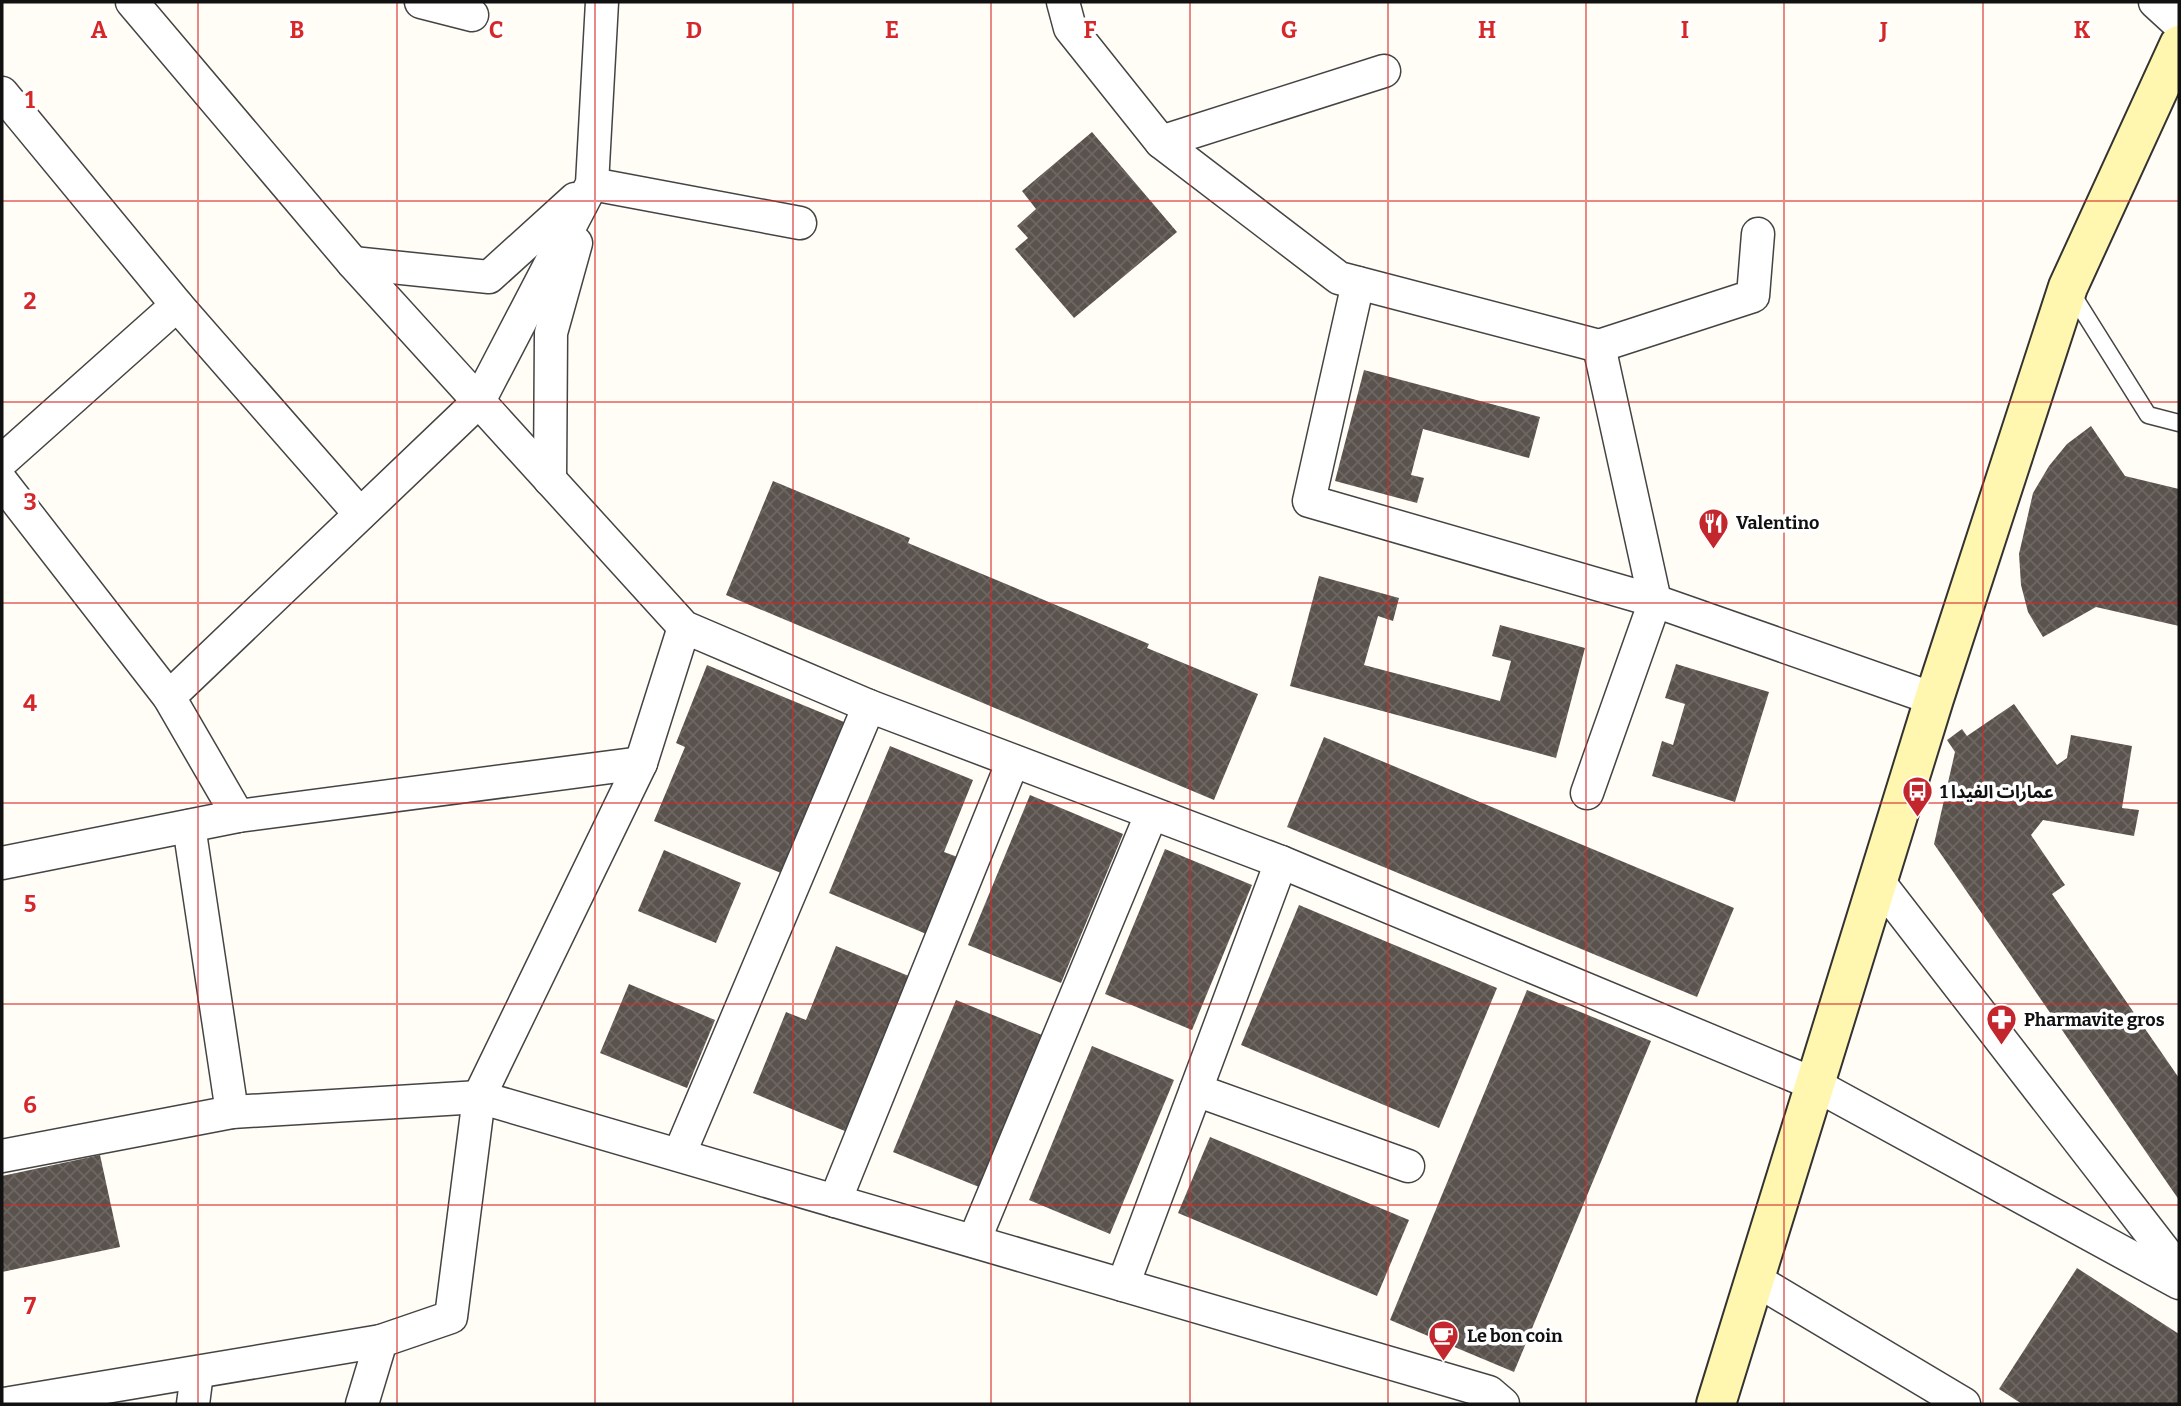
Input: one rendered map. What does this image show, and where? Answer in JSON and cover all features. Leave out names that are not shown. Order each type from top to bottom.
[{"type":"main road","points":[[1716,1404],[1934,699],[2068,287],[2179,46]]},
{"type":"street","points":[[132,2],[353,263],[684,627],[869,706],[1281,862],[1814,1084],[2179,1283]]},
{"type":"street","points":[[421,2],[472,15]]},
{"type":"street","points":[[550,480],[551,333],[592,184],[602,2]]},
{"type":"street","points":[[1063,2],[1070,28],[1161,142],[1339,278],[1599,346],[1753,296],[1758,234]]},
{"type":"street","points":[[2155,2],[2179,24]]},
{"type":"street","points":[[1161,142],[1384,71]]},
{"type":"street","points":[[2,93],[177,305],[360,514]]},
{"type":"street","points":[[353,263],[489,277],[592,184]]},
{"type":"street","points":[[592,184],[800,223]]},
{"type":"street","points":[[169,696],[479,401],[592,184]]},
{"type":"street","points":[[1359,283],[1309,501],[1654,601],[1934,699]]},
{"type":"street","points":[[2,461],[177,305]]},
{"type":"street","points":[[1587,793],[1654,601],[1599,346]]},
{"type":"street","points":[[2,482],[169,696],[238,816]]},
{"type":"street","points":[[4,1404],[98,1397],[197,1373],[381,1341],[451,1317],[479,1097],[641,763],[684,627]]},
{"type":"street","points":[[679,1155],[869,706]]},
{"type":"street","points":[[835,1201],[1013,761]]},
{"type":"street","points":[[2,863],[238,816],[641,763]]},
{"type":"street","points":[[974,1241],[1151,815]]},
{"type":"street","points":[[189,826],[232,1112]]},
{"type":"street","points":[[1123,1285],[1281,862]]},
{"type":"street","points":[[1878,881],[2179,1270]]},
{"type":"street","points":[[1196,1090],[1408,1166]]},
{"type":"street","points":[[2,1156],[232,1112],[479,1097],[1489,1392],[1503,1404]]},
{"type":"street","points":[[1756,1280],[1964,1404]]},
{"type":"street","points":[[362,1404],[381,1341]]},
{"type":"street","points":[[192,1404],[197,1373]]},
{"type":"lane","points":[[2068,287],[2148,415],[2179,424]]},
{"type":"building","points":[[1092,132],[1177,232],[1074,318],[1015,249],[1028,238],[1017,226],[1036,209],[1022,191]]},
{"type":"building","points":[[1364,370],[1540,417],[1529,458],[1423,429],[1411,475],[1424,478],[1417,503],[1335,481]]},
{"type":"building","points":[[2091,426],[2125,476],[2179,489],[2179,626],[2096,607],[2043,637],[2028,612],[2021,585],[2019,554],[2033,493],[2049,466],[2067,444]]},
{"type":"building","points":[[773,481],[910,538],[908,543],[1149,644],[1147,648],[1258,694],[1214,800],[726,595]]},
{"type":"building","points":[[1319,576],[1399,598],[1393,621],[1378,616],[1364,665],[1500,701],[1511,661],[1492,656],[1500,625],[1585,648],[1556,758],[1290,686]]},
{"type":"building","points":[[1676,664],[1769,692],[1735,802],[1652,776],[1662,741],[1673,745],[1685,704],[1665,698]]},
{"type":"building","points":[[707,665],[844,722],[781,873],[654,821],[685,747],[676,743]]},
{"type":"building","points":[[2014,704],[2057,765],[2067,758],[2071,735],[2132,746],[2122,808],[2139,810],[2134,836],[2043,820],[2031,835],[2065,885],[2052,894],[2179,1078],[2179,1200],[1934,844],[1955,752],[1947,740],[1962,729],[1967,736]]},
{"type":"building","points":[[1324,737],[1734,908],[1697,997],[1287,827]]},
{"type":"building","points":[[890,746],[973,780],[944,852],[963,859],[931,936],[829,893]]},
{"type":"building","points":[[1030,795],[1123,834],[1061,983],[968,945]]},
{"type":"building","points":[[1165,849],[1252,885],[1192,1030],[1105,994]]},
{"type":"building","points":[[664,850],[741,883],[716,943],[638,911]]},
{"type":"building","points":[[1299,905],[1497,988],[1439,1128],[1241,1045]]},
{"type":"building","points":[[836,946],[916,979],[852,1134],[753,1093],[786,1012],[806,1020]]},
{"type":"building","points":[[629,984],[715,1020],[687,1088],[600,1053]]},
{"type":"building","points":[[1527,990],[1651,1041],[1514,1372],[1390,1320]]},
{"type":"building","points":[[956,1000],[1042,1035],[979,1187],[893,1152]]},
{"type":"building","points":[[1092,1046],[1174,1080],[1110,1234],[1029,1200]]},
{"type":"building","points":[[1210,1137],[1409,1220],[1377,1296],[1178,1213]]},
{"type":"building","points":[[100,1155],[120,1247],[2,1272],[2,1176]]},
{"type":"building","points":[[2077,1268],[2179,1334],[2179,1404],[2022,1404],[1999,1389]]},
{"type":"place","name":"Valentino","points":[[1713,550]]},
{"type":"place","name":"عمارات الفيدا 1","points":[[1917,819]]},
{"type":"place","name":"Pharmavite gros","points":[[2001,1047]]},
{"type":"place","name":"Le bon coin","points":[[1444,1363]]}]
